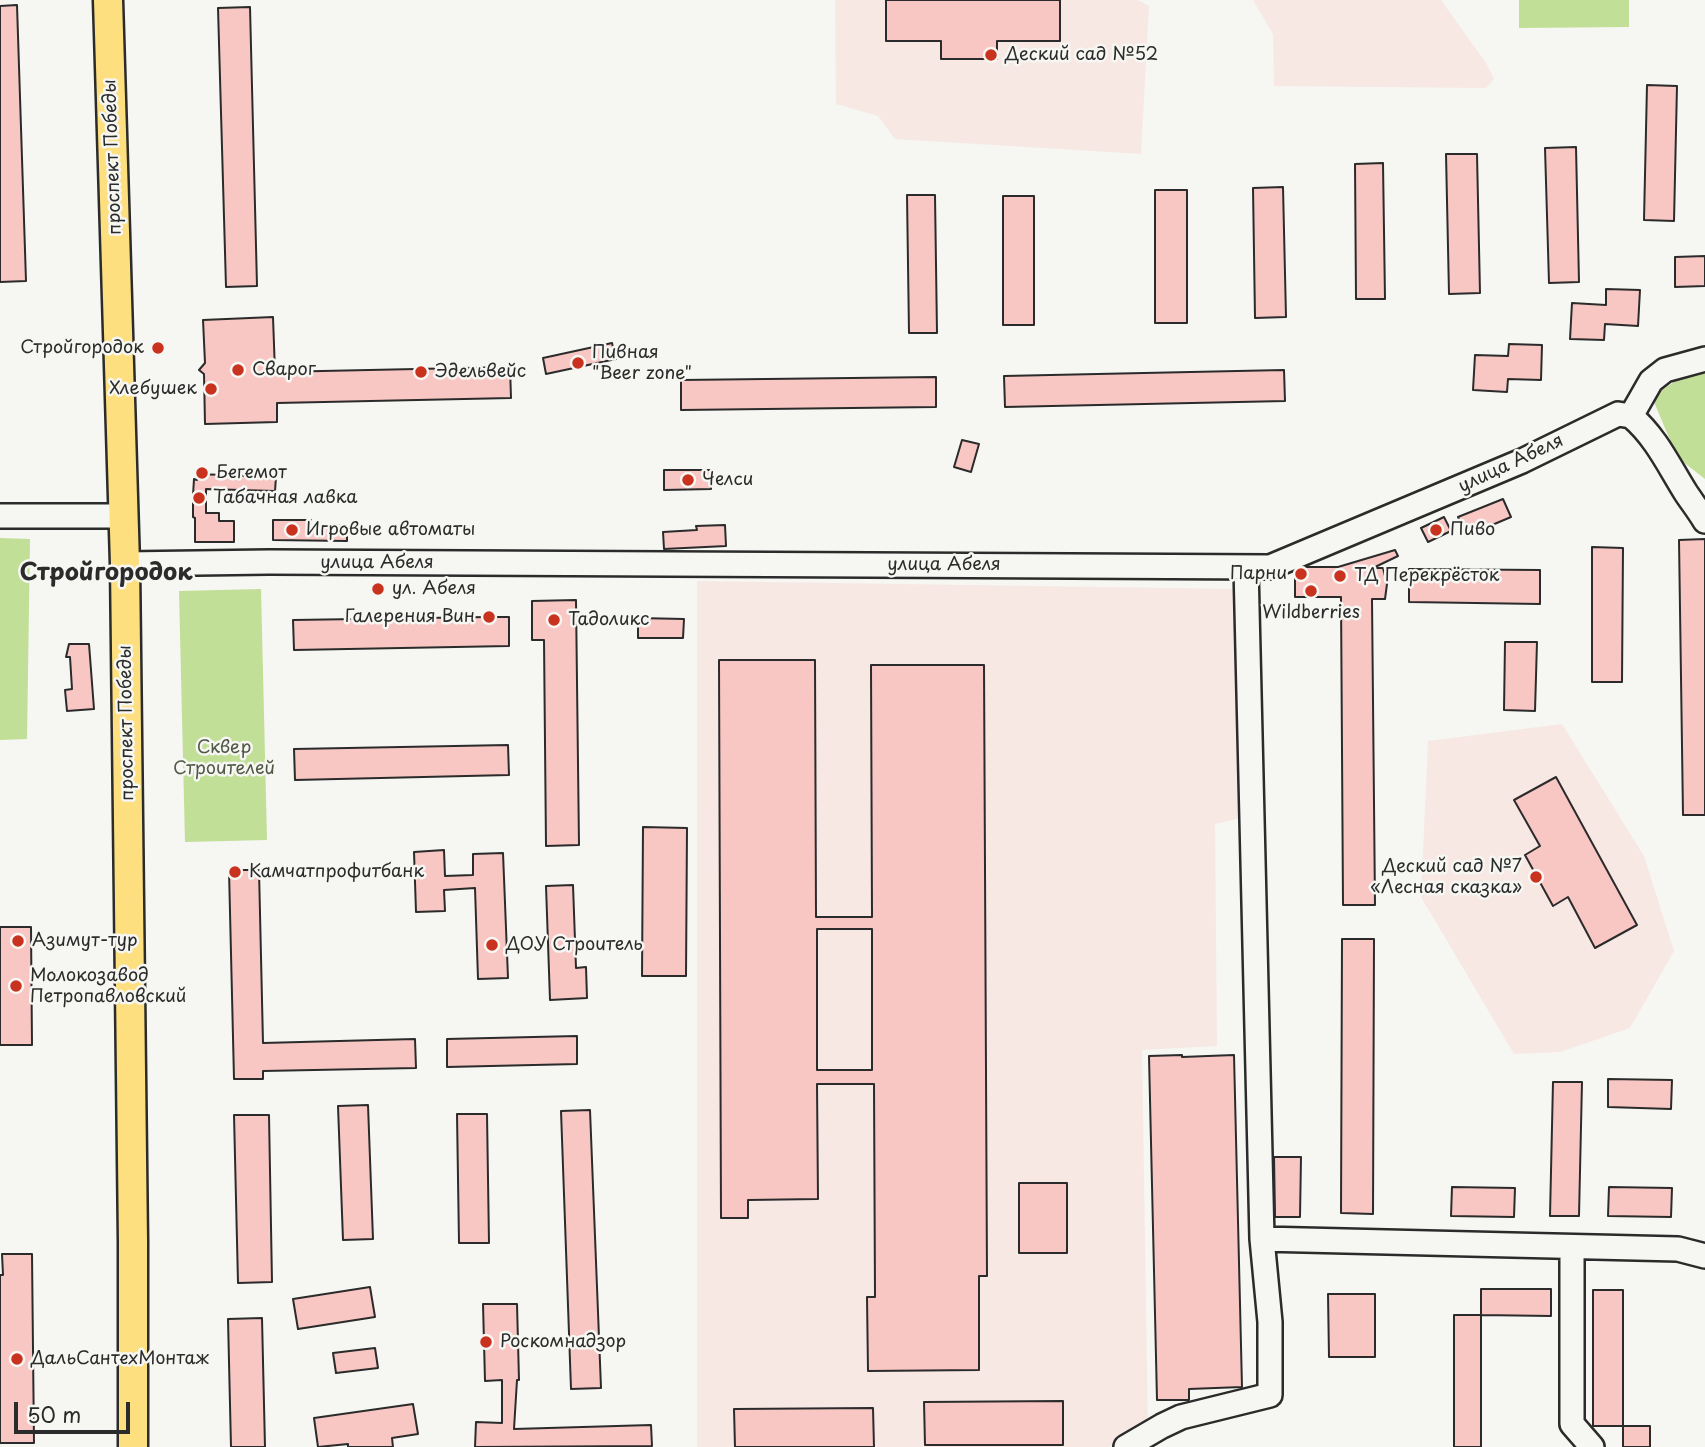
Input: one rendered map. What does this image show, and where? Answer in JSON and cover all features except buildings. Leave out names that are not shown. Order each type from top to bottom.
[{"type":"main road","name":"проспект Победы","points":[[108,0],[125,564],[133,1447]]},
{"type":"street","points":[[1705,359],[1665,370],[1651,381],[1631,416],[1660,447],[1705,521]]},
{"type":"street","name":"улица Абеля","points":[[125,564],[269,562],[1270,567],[1510,466],[1618,414],[1631,416]]},
{"type":"street","points":[[0,516],[123,516]]},
{"type":"street","points":[[1126,1447],[1181,1417],[1270,1395],[1270,1322],[1262,1239],[1247,567]]},
{"type":"street","points":[[1262,1239],[1678,1249],[1705,1256]]},
{"type":"street","points":[[1572,1247],[1572,1424],[1592,1447]]},
{"type":"shaded area","name":"Деский сад №52","points":[[835,0],[1138,0],[1149,6],[1141,154],[895,139],[878,116],[836,104]]},
{"type":"shaded area","points":[[1253,0],[1441,0],[1486,63],[1494,79],[1486,88],[1274,86],[1273,34]]},
{"type":"shaded area","points":[[697,581],[1239,589],[1245,817],[1215,824],[1217,1046],[1142,1050],[1148,1434],[1108,1447],[697,1447]]},
{"type":"shaded area","name":"Деский сад №7 «Лесная сказка»","points":[[1562,724],[1644,856],[1674,951],[1630,1028],[1560,1052],[1514,1054],[1421,897],[1428,741]]},
{"type":"green space","points":[[1519,0],[1629,0],[1629,27],[1519,28]]},
{"type":"green space","points":[[1705,365],[1705,479],[1677,457],[1652,397],[1696,367]]},
{"type":"green space","points":[[0,538],[30,539],[27,739],[0,740]]},
{"type":"green space","name":"Сквер Строителей","points":[[261,589],[267,840],[185,842],[179,591]]},
{"type":"place","name":"Деский сад №52","points":[[991,55]]},
{"type":"place","name":"Стройгородок","points":[[158,348]]},
{"type":"place","name":"Пивная \"Beer zone\"","points":[[578,363]]},
{"type":"place","name":"Сварог","points":[[238,370]]},
{"type":"place","name":"Эдельвейс","points":[[421,372]]},
{"type":"place","name":"Хлебушек","points":[[211,389]]},
{"type":"place","name":"Бегемот","points":[[202,473]]},
{"type":"place","name":"Челси","points":[[688,480]]},
{"type":"place","name":"Табачная лавка","points":[[199,498]]},
{"type":"place","name":"Игровые автоматы","points":[[292,530]]},
{"type":"place","name":"Пиво","points":[[1436,530]]},
{"type":"place","name":"Парни","points":[[1301,574]]},
{"type":"place","name":"ТД Перекрёсток","points":[[1340,576]]},
{"type":"place","name":"ул. Абеля","points":[[378,589]]},
{"type":"place","name":"Wildberries","points":[[1311,591]]},
{"type":"place","name":"Галерения Вин","points":[[489,617]]},
{"type":"place","name":"Тадоликс","points":[[554,620]]},
{"type":"place","name":"Камчатпрофитбанк","points":[[235,872]]},
{"type":"place","name":"Деский сад №7 «Лесная сказка»","points":[[1536,877]]},
{"type":"place","name":"Азимут-тур","points":[[18,941]]},
{"type":"place","name":"ДОУ Строитель","points":[[492,945]]},
{"type":"place","name":"Молокозавод Петропавловский","points":[[16,986]]},
{"type":"place","name":"Роскомнадзор","points":[[486,1342]]},
{"type":"place","name":"ДальСантехМонтаж","points":[[17,1359]]},
{"type":"district","name":"Стройгородок","points":[[106,573]]}]
